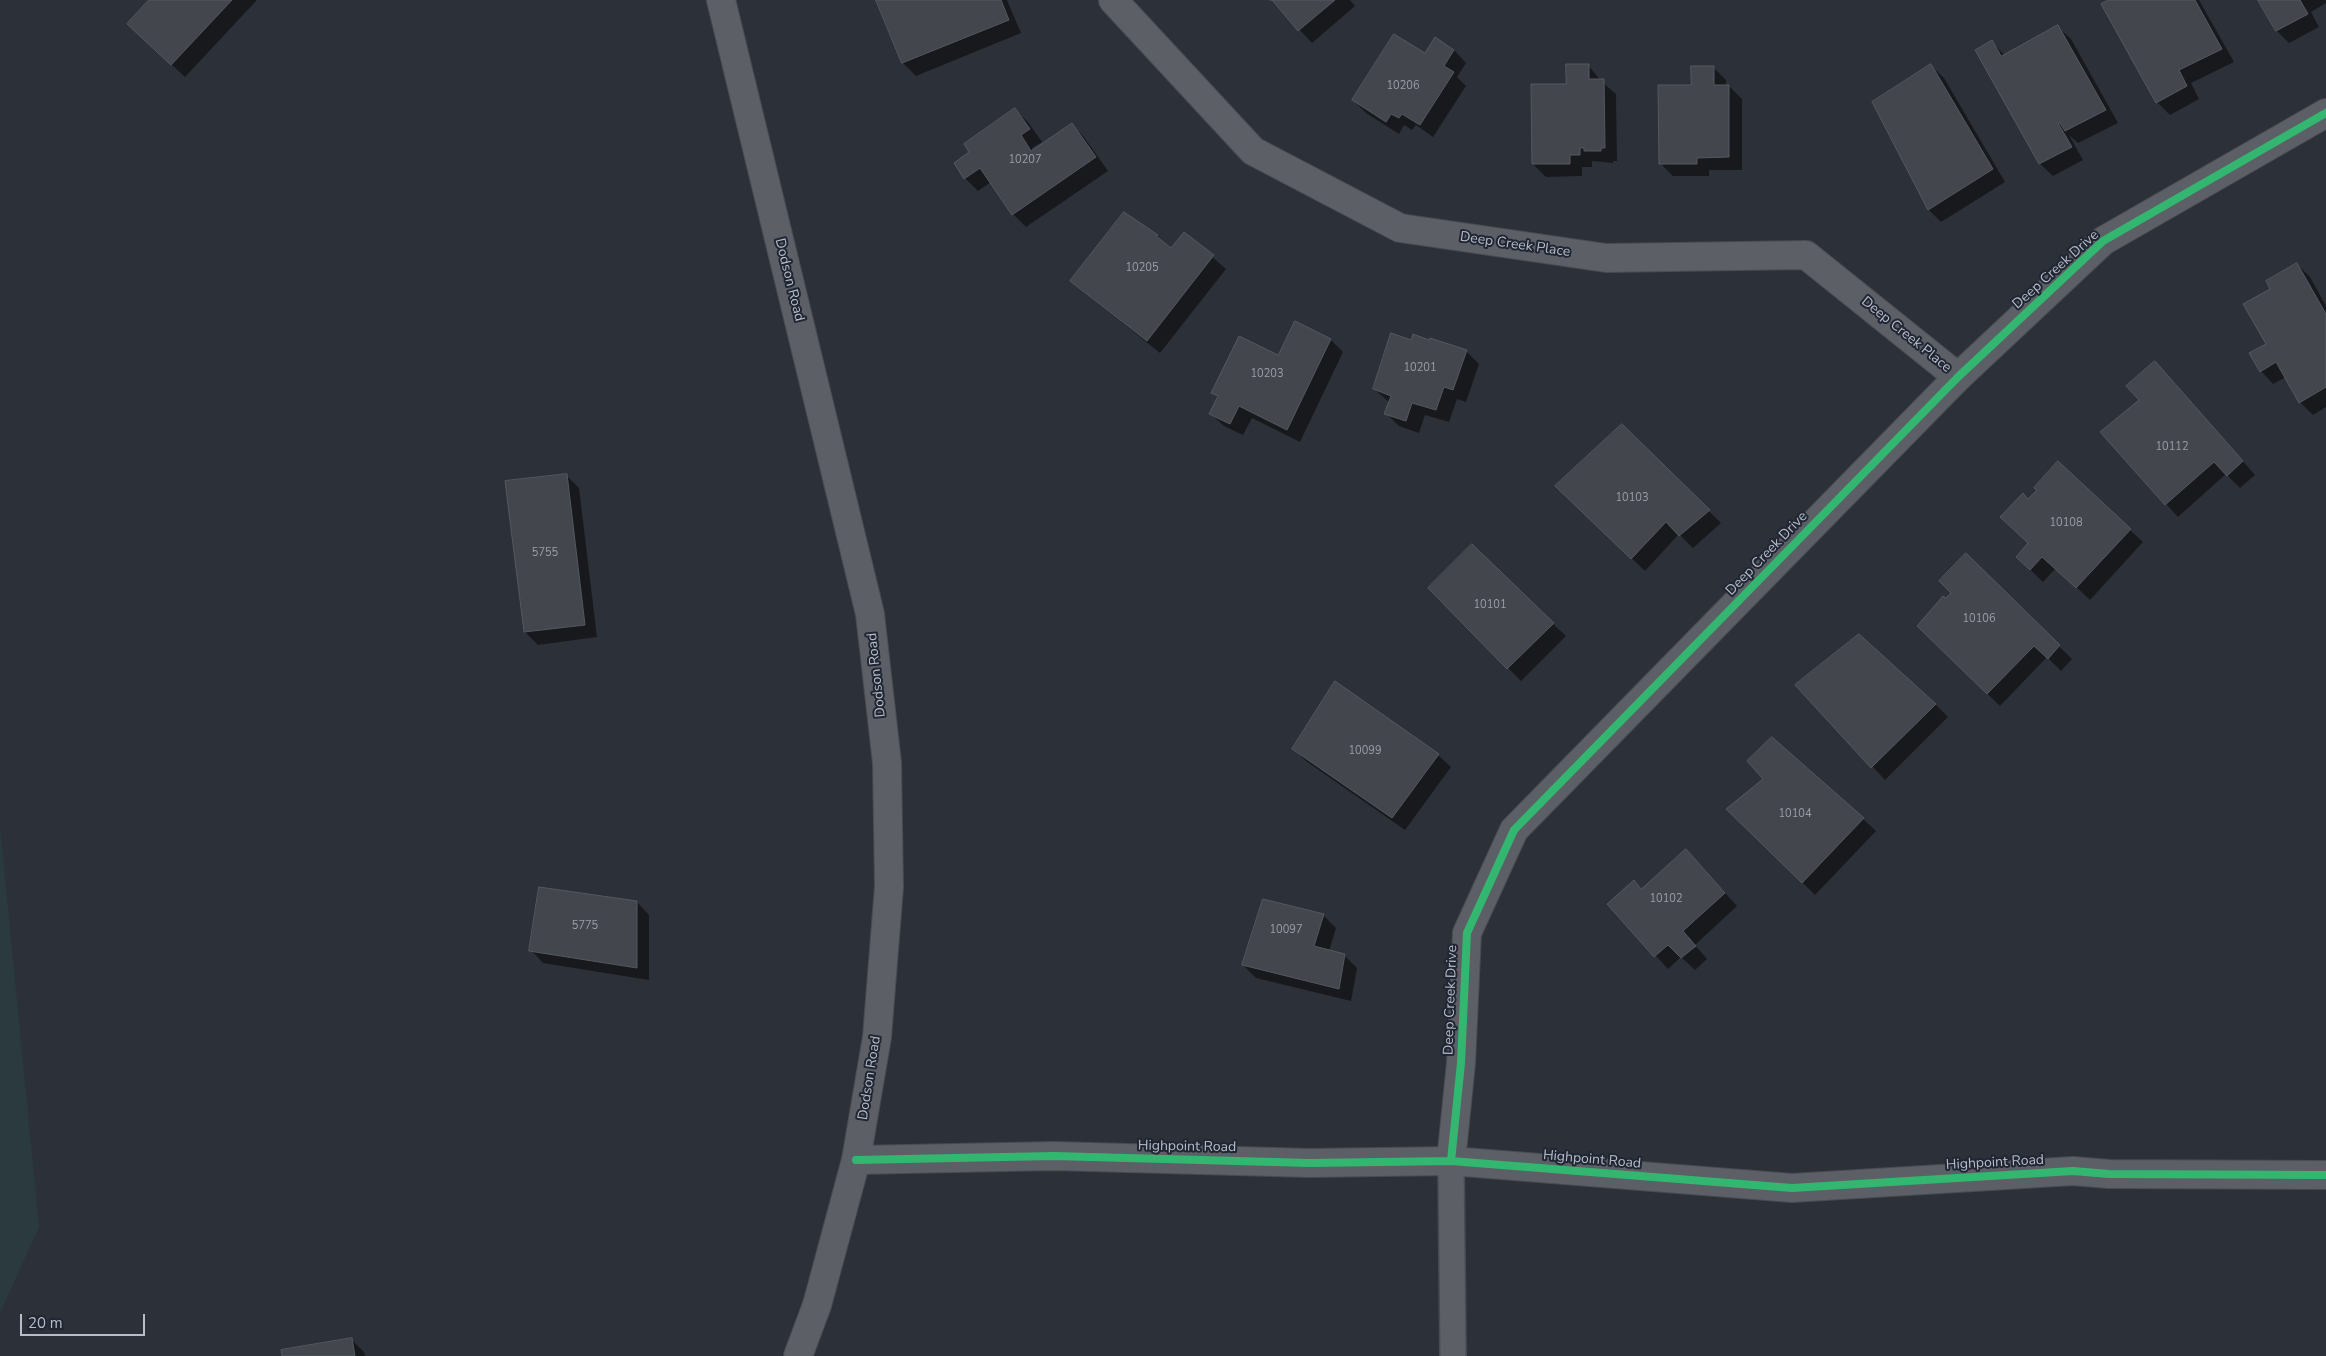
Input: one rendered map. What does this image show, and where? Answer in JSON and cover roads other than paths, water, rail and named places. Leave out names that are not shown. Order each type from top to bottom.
[{"type":"street","name":"Dodson Road","points":[[721,0],[870,614],[887,763],[889,887],[877,1037],[856,1160],[820,1295],[798,1356]]},
{"type":"street","name":"Deep Creek Place","points":[[1113,0],[1253,150],[1400,228],[1606,258],[1806,255],[1958,377]]},
{"type":"street","name":"Deep Creek Drive","points":[[1451,1161],[1461,1063],[1466,933],[1514,830],[1958,377],[2103,241],[2326,113]]},
{"type":"street","name":"Highpoint Road","points":[[856,1160],[1054,1156],[1310,1162],[1451,1161],[1792,1188],[2073,1171],[2109,1174],[2326,1175]]},
{"type":"lane","points":[[1451,1161],[1453,1356]]}]
